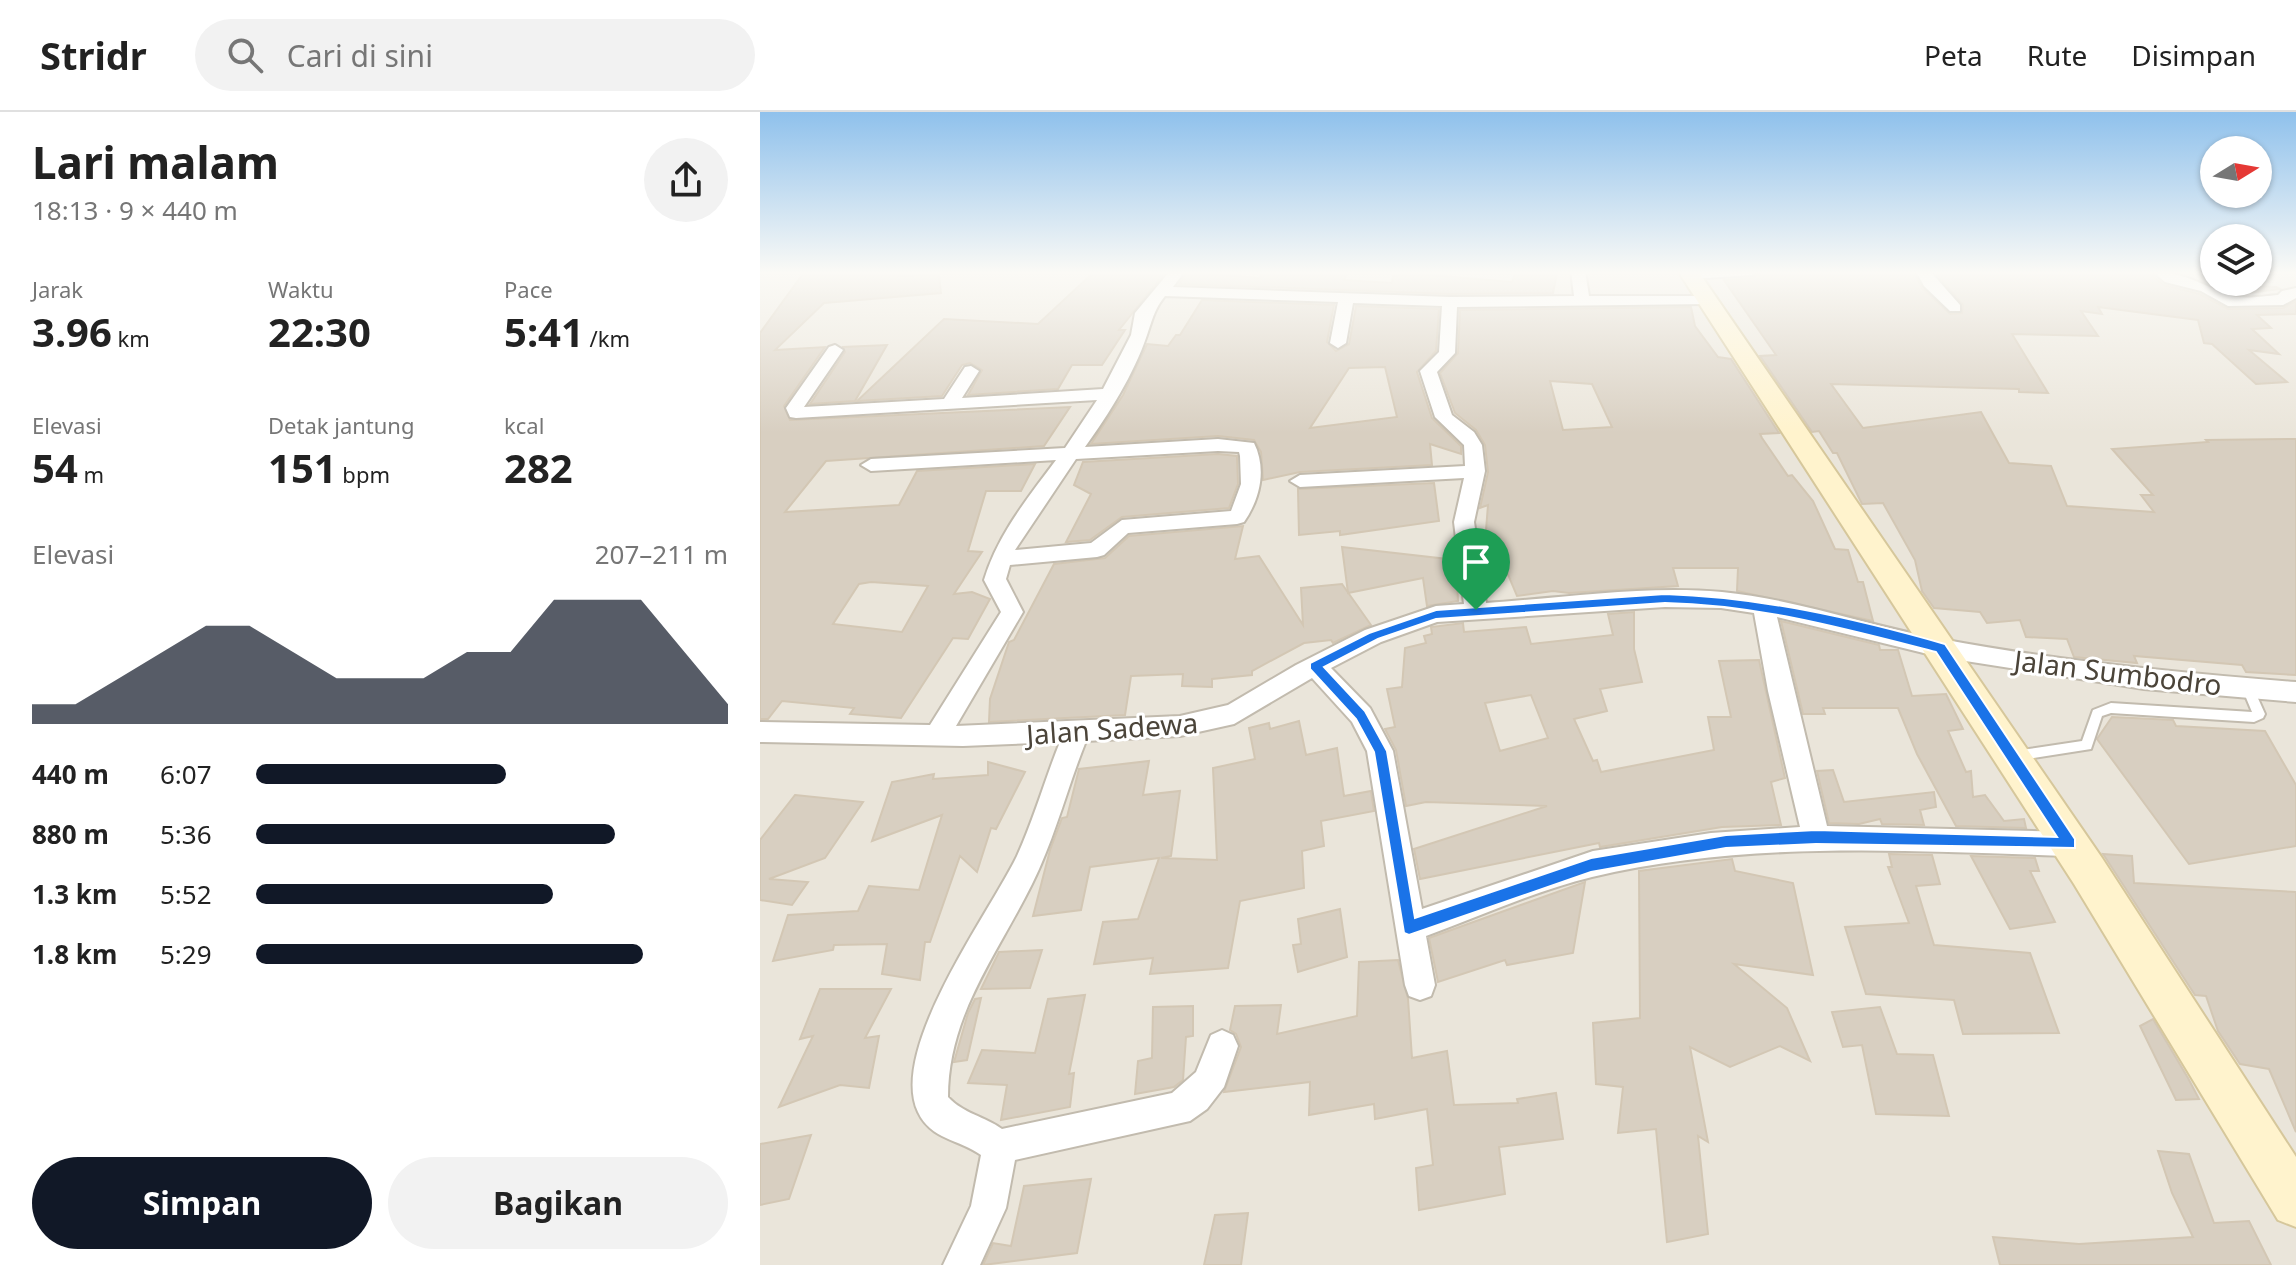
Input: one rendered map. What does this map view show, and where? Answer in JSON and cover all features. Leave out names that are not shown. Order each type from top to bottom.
[{"type":"main road","points":[[1721,325],[1927,645],[2012,756],[2070,844],[2296,1202]]},
{"type":"street","points":[[937,736],[1012,612],[995,580],[1001,558],[1015,530],[1072,454],[1109,394],[1139,335],[1141,325]]},
{"type":"street","points":[[1338,343],[1341,325]]},
{"type":"street","points":[[1449,325],[1447,353],[1428,371],[1444,417],[1468,436],[1473,445],[1475,471],[1464,522],[1476,610]]},
{"type":"street","points":[[835,350],[795,408],[796,413],[1109,394]]},
{"type":"street","points":[[950,403],[971,371]]},
{"type":"street","points":[[871,465],[1218,445],[1247,447],[1254,468],[1244,509],[1237,517],[1122,527],[1097,550],[1001,558]]},
{"type":"street","points":[[1300,481],[1475,471]]},
{"type":"street","name":"Jalan Sadewa","points":[[760,732],[937,736],[1070,748],[1234,714],[1327,680],[1373,636],[1436,614],[1476,610],[1665,599],[1721,600],[1764,606],[1927,645]]},
{"type":"street","points":[[1764,606],[1780,691],[1816,837]]},
{"type":"street","name":"Jalan Sumbodro","points":[[1927,645],[2144,680],[2248,688],[2293,695]]},
{"type":"street","points":[[1327,680],[1367,724],[1380,751],[1420,985]]},
{"type":"street","points":[[1070,748],[1028,862],[952,999],[933,1047],[931,1104],[951,1125],[979,1133],[998,1147],[1178,1109],[1197,1098],[1209,1084],[1222,1046]]},
{"type":"street","points":[[1409,928],[1591,865],[1726,842],[1816,837],[2070,844]]},
{"type":"street","points":[[961,1265],[991,1204],[1000,1173],[998,1147]]},
{"type":"lane","points":[[2012,756],[2087,745],[2097,713],[2111,708],[2254,717],[2259,714],[2248,688]]},
{"type":"shaded area","points":[[760,325],[2296,325],[2296,1265],[760,1265]]},
{"type":"building","points":[[766,325],[801,325],[775,350],[825,347],[784,406],[790,420],[1070,407],[1044,446],[826,461],[785,512],[899,505],[917,471],[1035,464],[1021,491],[986,491],[968,551],[982,552],[954,594],[972,592],[990,599],[968,639],[953,638],[901,718],[850,714],[854,708],[782,701],[768,719],[760,719],[760,333]],"holes":[[[859,584],[928,586],[902,632],[833,624]]]},
{"type":"building","points":[[938,325],[1123,325],[1119,330],[1125,330],[1102,365],[1072,365],[1058,389],[968,395],[982,370],[970,363],[962,365],[942,396],[857,401]]},
{"type":"building","points":[[1186,325],[1330,325],[1327,342],[1336,351],[1349,344],[1353,325],[1438,325],[1436,351],[1417,372],[1432,418],[1461,446],[1461,454],[1430,444],[1432,465],[1300,472],[1263,480],[1261,452],[1254,440],[1218,436],[1091,444],[1123,395],[1147,344],[1168,346],[1176,335],[1180,335]],"holes":[[[1385,367],[1397,417],[1310,428],[1349,368]]]},
{"type":"building","points":[[1459,325],[1695,325],[1718,357],[1731,359],[1779,433],[1760,434],[1788,476],[1792,475],[1813,501],[1835,549],[1848,550],[1858,582],[1863,582],[1873,621],[1737,591],[1738,568],[1673,568],[1678,586],[1569,593],[1553,591],[1517,596],[1499,553],[1484,555],[1488,505],[1480,508],[1488,472],[1485,445],[1476,430],[1455,413],[1440,373],[1458,353]],"holes":[[[1550,381],[1592,384],[1612,427],[1563,430]]]},
{"type":"building","points":[[1755,325],[2090,325],[2098,336],[2012,334],[2048,393],[2019,392],[2019,389],[1831,384],[1863,428],[1981,412],[2009,463],[2051,466],[2067,506],[2154,512],[2141,495],[2153,495],[2112,449],[2208,442],[2206,440],[2296,439],[2296,675],[2246,672],[2242,665],[2134,656],[2137,663],[2074,657],[2067,639],[2026,637],[2020,620],[1987,623],[1980,612],[1934,608],[1922,591],[1915,560],[1883,503],[1862,504],[1837,453],[1833,453],[1819,431],[1812,432],[1760,356],[1776,355]]},
{"type":"building","points":[[2199,325],[2268,325],[2271,328],[2252,329],[2279,354],[2249,350],[2287,382],[2256,384],[2212,344],[2204,343]]},
{"type":"building","points":[[887,345],[855,401],[810,404],[845,352],[843,347]]},
{"type":"building","points":[[1218,454],[1237,456],[1238,484],[1229,508],[1122,517],[1090,540],[1066,542],[1091,494],[1074,485],[1083,462]]},
{"type":"building","points":[[1434,483],[1439,521],[1340,535],[1340,531],[1299,535],[1298,489]]},
{"type":"building","points":[[1243,526],[1235,559],[1259,556],[1303,625],[1301,588],[1342,584],[1371,625],[1333,643],[1331,640],[1304,643],[1252,671],[1252,675],[1212,679],[1212,687],[1182,686],[1183,674],[1131,676],[1125,715],[989,722],[990,699],[1009,642],[1014,640],[1054,564],[1105,558],[1129,536]]},
{"type":"building","points":[[1342,547],[1456,560],[1458,601],[1427,606],[1423,578],[1348,593]]},
{"type":"building","points":[[1634,612],[1634,649],[1642,682],[1600,689],[1607,711],[1574,719],[1601,772],[1714,750],[1708,717],[1731,717],[1719,661],[1759,660],[1785,778],[1771,782],[1781,825],[1722,827],[1600,847],[1599,843],[1420,879],[1414,849],[1547,806],[1426,802],[1406,806],[1396,750],[1385,729],[1395,727],[1387,689],[1402,687],[1405,648],[1426,643],[1424,636],[1432,634],[1431,627],[1463,623],[1464,632],[1526,627],[1531,644],[1613,635],[1608,614]],"holes":[[[1531,695],[1548,738],[1500,751],[1485,703]]]},
{"type":"building","points":[[1781,621],[1879,645],[1880,650],[1898,650],[1912,696],[1946,694],[1963,729],[1948,731],[1966,772],[1971,771],[1973,797],[1985,795],[2004,821],[2024,819],[2026,828],[1956,826],[1917,754],[1898,708],[1823,708],[1825,714],[1803,714]]},
{"type":"building","points":[[2112,717],[2173,720],[2176,726],[2265,731],[2296,785],[2296,846],[2189,864],[2097,739]]},
{"type":"building","points":[[1299,721],[1306,755],[1337,748],[1344,796],[1371,791],[1374,811],[1321,821],[1324,846],[1302,851],[1304,888],[1240,901],[1228,968],[1150,974],[1153,958],[1094,964],[1103,922],[1138,919],[1159,858],[1090,867],[1081,910],[1033,916],[1050,850],[1062,818],[1067,817],[1079,769],[1149,761],[1143,795],[1180,791],[1171,856],[1161,858],[1217,860],[1213,768],[1255,759],[1249,728],[1269,723],[1270,729]]},
{"type":"building","points":[[988,762],[1025,772],[996,829],[991,828],[977,872],[960,856],[930,942],[925,942],[920,980],[882,974],[887,944],[834,945],[833,950],[773,961],[788,915],[858,911],[869,886],[919,890],[942,815],[872,841],[892,782],[934,774],[933,779],[988,775]]},
{"type":"building","points":[[1833,770],[1844,802],[1934,792],[1936,807],[1920,810],[1924,825],[1882,824],[1880,819],[1859,824],[1829,823],[1817,771]]},
{"type":"building","points":[[795,795],[863,802],[825,858],[769,879],[808,882],[792,905],[760,900],[760,840]]},
{"type":"building","points":[[1889,854],[1932,855],[1940,884],[1916,886],[1934,945],[2030,953],[2059,1033],[1963,1034],[1954,1000],[1866,994],[1845,927],[1909,923],[1888,867],[1892,867]]},
{"type":"building","points":[[2103,854],[2132,856],[2134,883],[2296,892],[2296,1132],[2269,1069],[2240,1064],[2218,1031],[2206,996],[2195,995]]},
{"type":"building","points":[[1971,856],[2035,858],[2039,871],[2030,871],[2055,922],[2010,929]]},
{"type":"building","points":[[1732,859],[1735,871],[1793,883],[1813,975],[1734,964],[1787,1008],[1810,1061],[1780,1046],[1730,1067],[1690,1047],[1708,1142],[1698,1136],[1708,1234],[1667,1242],[1656,1129],[1618,1133],[1623,1087],[1596,1084],[1593,1023],[1640,1018],[1639,871]]},
{"type":"building","points":[[1585,882],[1573,953],[1507,965],[1505,960],[1438,982],[1429,938]]},
{"type":"building","points":[[1340,909],[1347,957],[1298,972],[1293,945],[1301,944],[1298,919]]},
{"type":"building","points":[[1042,950],[1030,988],[981,989],[999,952]]},
{"type":"building","points":[[1398,960],[1408,999],[1412,1058],[1447,1051],[1454,1105],[1518,1103],[1517,1099],[1556,1093],[1563,1139],[1499,1147],[1505,1194],[1419,1210],[1416,1168],[1433,1165],[1427,1109],[1375,1119],[1374,1104],[1309,1115],[1310,1082],[1224,1092],[1241,1047],[1236,1034],[1230,1030],[1235,1006],[1281,1005],[1277,1034],[1357,1016],[1359,962]]},
{"type":"building","points":[[820,989],[891,989],[865,1038],[879,1036],[869,1088],[840,1085],[779,1107],[813,1036],[800,1039]]},
{"type":"building","points":[[1085,995],[1069,1074],[1074,1073],[1070,1107],[1001,1120],[1007,1085],[968,1083],[982,1050],[1035,1053],[1048,999]]},
{"type":"building","points":[[981,998],[967,1060],[954,1062],[968,1013],[975,999]]},
{"type":"building","points":[[1193,1006],[1193,1036],[1186,1037],[1183,1080],[1174,1087],[1135,1094],[1138,1061],[1152,1058],[1153,1007]]},
{"type":"building","points":[[1880,1007],[1897,1054],[1933,1055],[1949,1116],[1876,1114],[1862,1045],[1843,1047],[1832,1012]]},
{"type":"building","points":[[2153,1019],[2199,1099],[2176,1100],[2140,1026]]},
{"type":"building","points":[[811,1135],[789,1199],[760,1205],[760,1144]]},
{"type":"building","points":[[2158,1151],[2189,1154],[2214,1223],[2249,1221],[2271,1265],[2000,1265],[1993,1237],[2079,1244],[2193,1237],[2172,1193]]},
{"type":"building","points":[[1091,1179],[1077,1253],[983,1265],[993,1243],[1011,1246],[1024,1186]]},
{"type":"building","points":[[1248,1213],[1241,1265],[1204,1265],[1215,1215]]},
{"type":"route","points":[[1665,599],[1721,600],[1774,608],[1940,648],[2070,844],[1816,837],[1726,842],[1591,865],[1409,928],[1380,751],[1373,732],[1361,715],[1315,666],[1373,636],[1410,622],[1436,614],[1476,610],[1665,599]]}]
